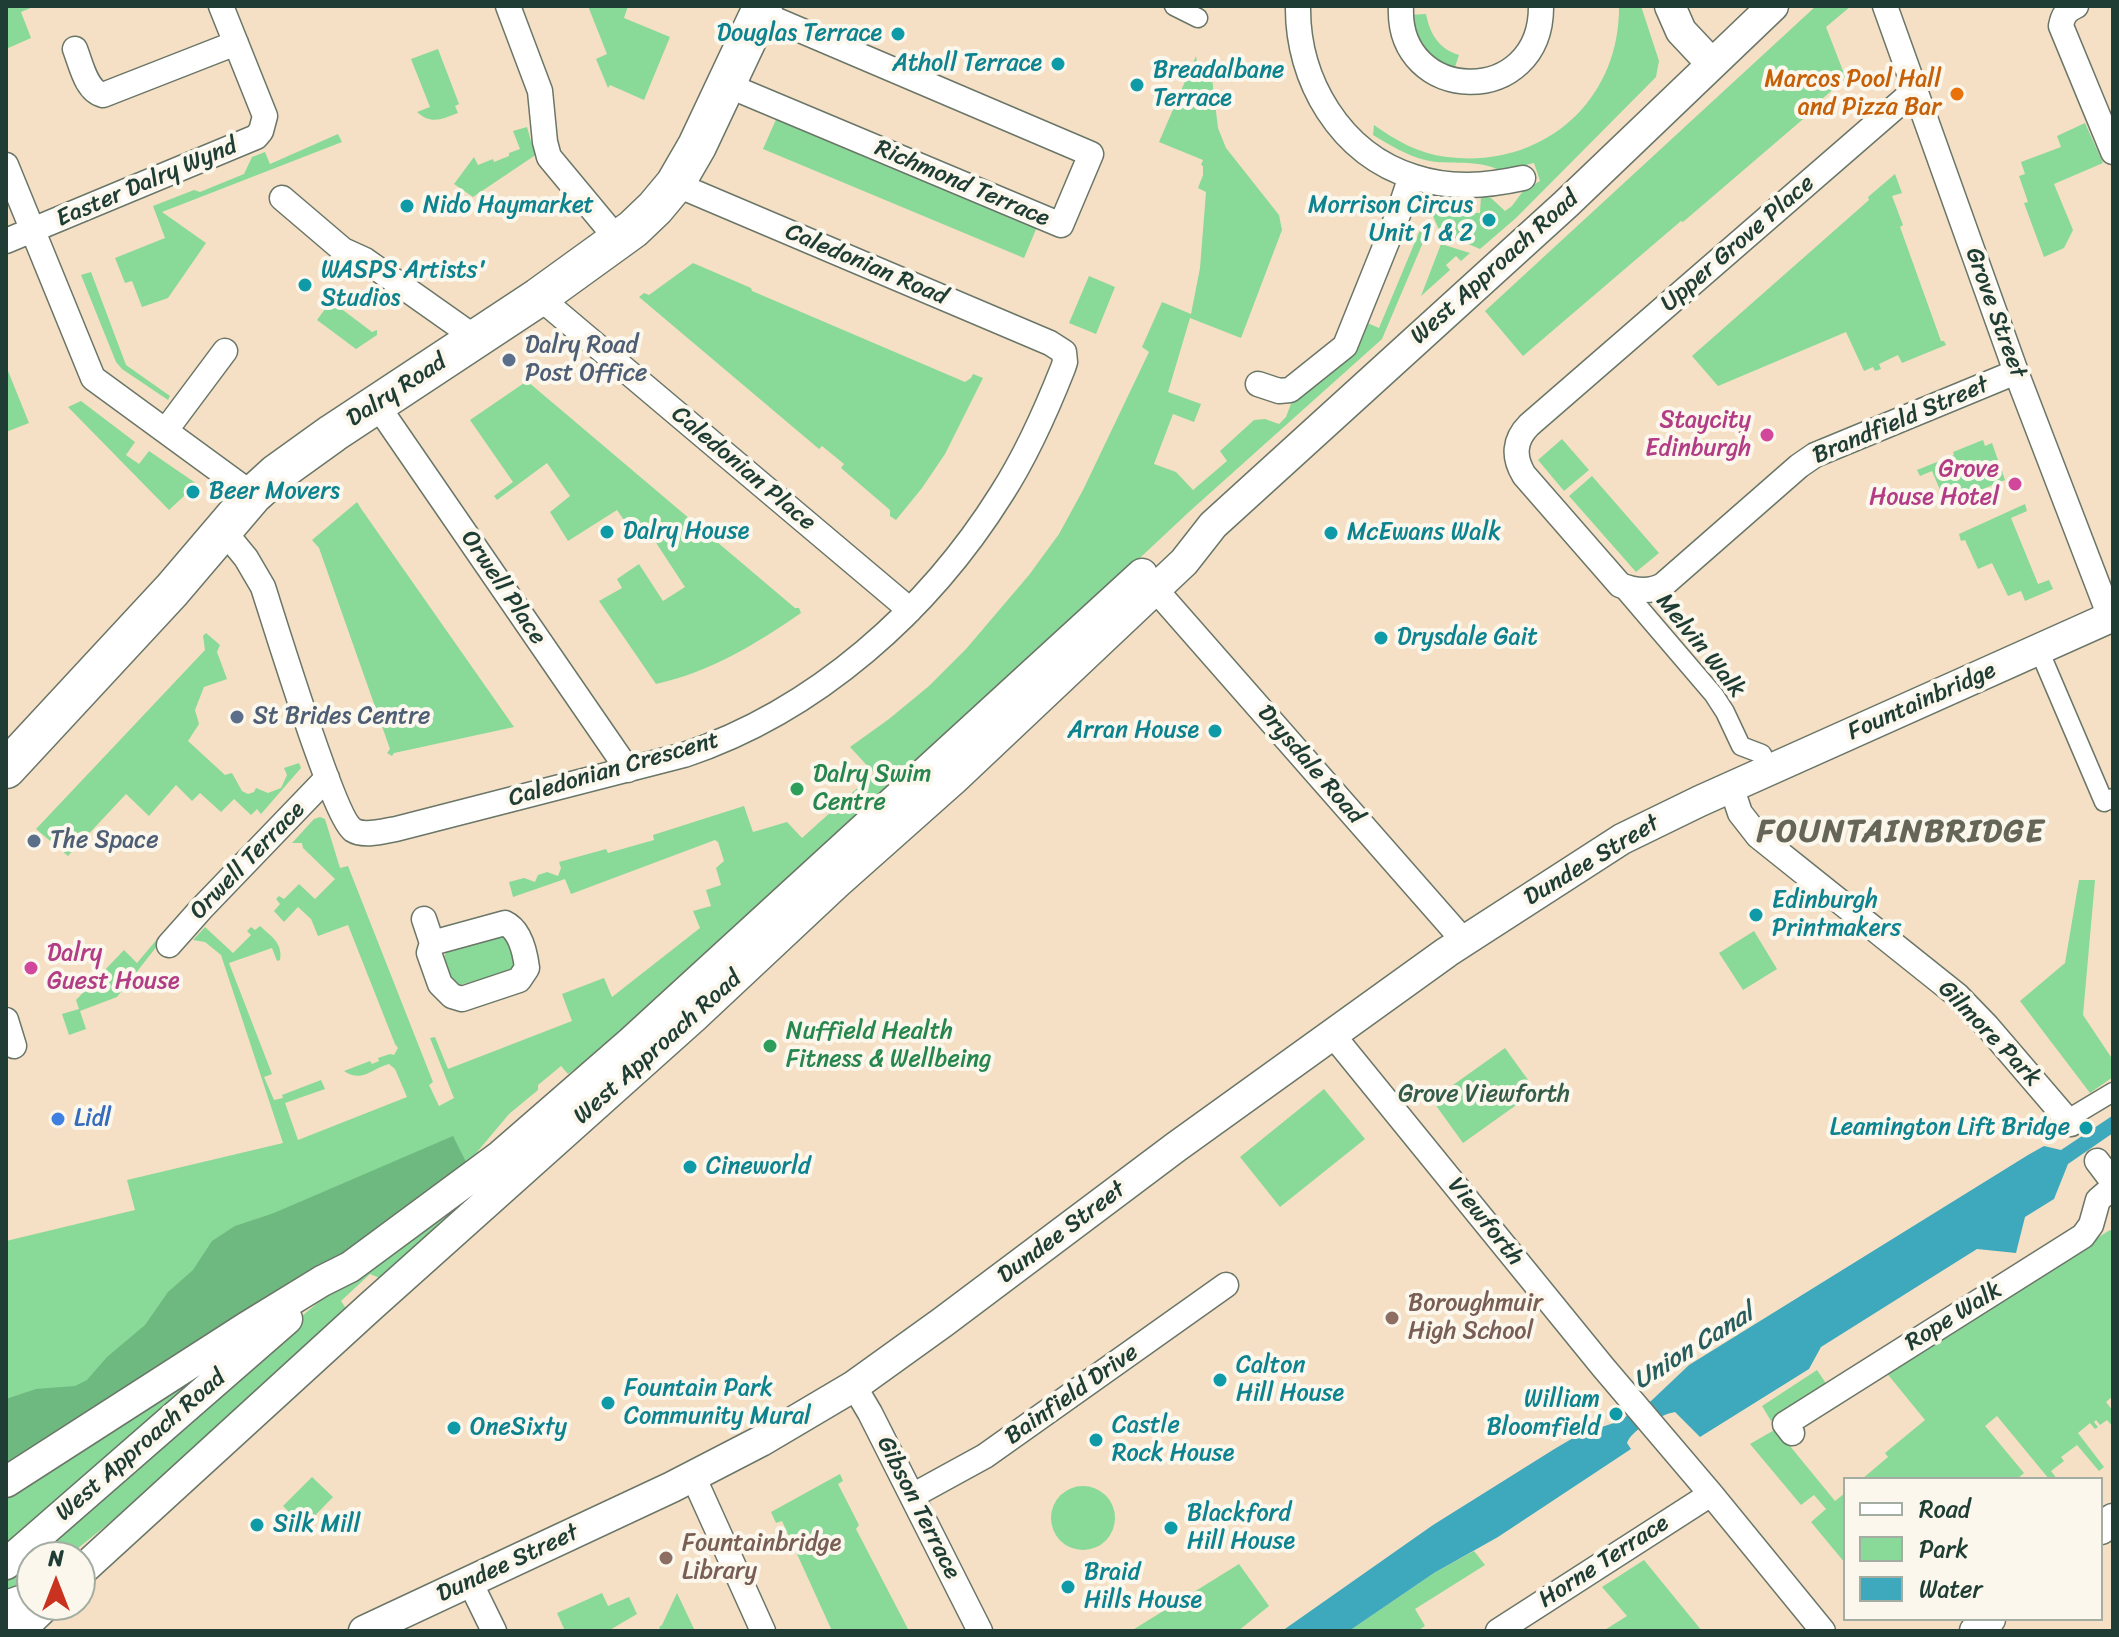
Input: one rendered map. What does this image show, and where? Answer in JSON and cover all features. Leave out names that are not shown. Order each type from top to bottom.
[{"type":"main road","name":"Dalry Road","points":[[6,769],[172,590],[253,495],[295,459],[539,297],[645,218],[675,184],[697,146],[762,10]]},
{"type":"street","name":"Easter Dalry Wynd","points":[[6,241],[256,137],[265,116],[221,6]]},
{"type":"street","points":[[508,6],[537,82],[549,157],[618,240]]},
{"type":"street","points":[[1174,6],[1198,18]]},
{"type":"street","points":[[1298,6],[1302,57],[1326,109],[1347,135],[1375,158],[1411,176],[1440,183],[1477,186],[1523,178]]},
{"type":"street","points":[[1401,6],[1404,34],[1419,60],[1435,73],[1465,82],[1495,78],[1521,62],[1537,36],[1541,6]]},
{"type":"street","points":[[1670,6],[1681,31],[1712,64]]},
{"type":"street","name":"West Approach Road","points":[[96,1556],[953,780],[1184,562],[1213,525],[1566,204],[1773,6]]},
{"type":"street","name":"Grove Street","points":[[1885,6],[2016,372],[2112,617]]},
{"type":"street","points":[[2076,6],[2068,10],[2061,26],[2113,152]]},
{"type":"street","name":"Richmond Terrace","points":[[727,85],[1061,225],[1091,154],[762,10]]},
{"type":"street","points":[[75,49],[91,89],[103,95],[236,43]]},
{"type":"street","name":"Upper Grove Place","points":[[1620,585],[1524,475],[1517,461],[1516,447],[1522,432],[1915,90]]},
{"type":"street","points":[[6,165],[93,378],[253,495]]},
{"type":"street","points":[[1258,384],[1279,391],[1290,390],[1345,346],[1411,176]]},
{"type":"street","name":"Caledonian Road","points":[[675,184],[1057,346]]},
{"type":"street","points":[[282,198],[343,250],[365,260],[477,339]]},
{"type":"street","name":"Caledonian Place","points":[[539,297],[910,610]]},
{"type":"street","name":"Caledonian Crescent","points":[[351,828],[360,832],[383,831],[696,751],[771,716],[816,689],[887,633],[975,533],[1013,475],[1044,413],[1063,368],[1064,352],[1057,346]]},
{"type":"street","points":[[166,430],[225,351]]},
{"type":"street","name":"Brandfield Street","points":[[1620,585],[1638,591],[1657,589],[1806,461],[1827,449],[2016,372]]},
{"type":"street","name":"Orwell Place","points":[[377,405],[628,770]]},
{"type":"street","name":"West Approach Road","points":[[6,1564],[301,1307],[500,1156],[631,1042],[1142,574],[1172,550],[1213,525]]},
{"type":"street","name":"Orwell Terrace","points":[[223,530],[246,558],[263,587],[327,778],[351,828]]},
{"type":"street","name":"Melvin Walk","points":[[1620,585],[1714,695],[1741,746],[1762,754],[1769,770]]},
{"type":"street","name":"Drysdale Road","points":[[1155,589],[1464,941]]},
{"type":"street","name":"Fountainbridge","points":[[1731,786],[2112,617]]},
{"type":"street","points":[[2039,650],[2109,800]]},
{"type":"street","name":"Orwell Terrace","points":[[169,945],[327,778]]},
{"type":"street","name":"Dundee Street","points":[[364,1631],[693,1476],[761,1441],[854,1386],[1176,1147],[1464,941],[1622,839],[1731,786]]},
{"type":"street","name":"Gilmore Park","points":[[1731,786],[1740,813],[1758,836],[1957,995],[2070,1122]]},
{"type":"street","points":[[424,919],[432,943]]},
{"type":"street","points":[[6,1020],[14,1046]]},
{"type":"street","name":"Viewforth","points":[[1332,1034],[1620,1388],[1823,1631]]},
{"type":"street","points":[[2070,1122],[2113,1092]]},
{"type":"street","points":[[2097,1161],[2113,1185]]},
{"type":"street","name":"Rope Walk","points":[[1792,1433],[1785,1424],[2083,1236],[2091,1225],[2098,1200],[2113,1185]]},
{"type":"street","name":"West Approach Road","points":[[6,1482],[247,1327],[350,1267]]},
{"type":"street","name":"Bainfield Drive","points":[[912,1496],[985,1456],[1226,1285]]},
{"type":"street","name":"Gibson Terrace","points":[[854,1386],[980,1631]]},
{"type":"street","points":[[693,1476],[763,1631]]},
{"type":"street","name":"Horne Terrace","points":[[1498,1631],[1711,1494]]},
{"type":"street","points":[[470,1582],[494,1631]]},
{"type":"green space","points":[[6,6],[35,6],[21,12],[31,38],[6,49]]},
{"type":"green space","points":[[588,6],[628,6],[624,18],[670,37],[644,100],[610,85],[608,88],[596,59],[607,54]]},
{"type":"green space","points":[[1619,6],[1641,6],[1659,61],[1656,77],[1516,218],[1480,249],[1440,232],[1433,216],[1417,208],[1424,200],[1440,198],[1440,211],[1480,213],[1481,196],[1491,198],[1505,211],[1523,191],[1540,181],[1534,163],[1500,171],[1474,163],[1425,160],[1373,135],[1374,125],[1409,146],[1447,157],[1482,158],[1514,152],[1543,140],[1569,122],[1590,99],[1606,72],[1616,41]]},
{"type":"green space","points":[[1816,6],[1851,6],[1826,27],[1845,76],[1843,81],[1822,99],[1823,102],[1523,356],[1485,311]]},
{"type":"green space","points":[[1426,14],[1436,40],[1459,55],[1453,73],[1424,55],[1408,15]]},
{"type":"green space","points":[[438,49],[459,104],[455,106],[458,113],[432,120],[417,112],[430,107],[411,59]]},
{"type":"green space","points":[[1196,56],[1199,78],[1212,78],[1218,128],[1226,148],[1279,215],[1282,230],[1241,338],[1190,318],[1168,392],[1201,404],[1194,422],[1173,414],[1154,464],[1176,472],[1193,490],[1227,461],[1220,451],[1254,420],[1265,419],[1279,424],[1286,417],[1292,401],[1365,322],[1379,328],[1420,230],[1427,233],[1382,339],[1190,511],[923,761],[626,1032],[568,1074],[561,1066],[538,1085],[538,1090],[509,1114],[467,1164],[6,1471],[6,1241],[135,1210],[127,1180],[283,1143],[221,955],[205,942],[193,940],[205,927],[233,953],[251,935],[247,931],[251,927],[255,930],[260,926],[278,944],[280,960],[277,961],[272,948],[229,963],[272,1074],[264,1077],[274,1100],[321,1080],[325,1089],[285,1103],[298,1140],[407,1097],[395,1069],[389,1064],[356,1076],[344,1071],[394,1055],[398,1048],[348,925],[318,936],[311,919],[298,907],[284,922],[274,911],[280,904],[276,899],[279,896],[284,899],[299,884],[315,899],[335,879],[303,848],[302,843],[292,843],[314,819],[325,819],[340,868],[348,866],[433,1082],[429,1085],[439,1106],[454,1098],[430,1038],[435,1037],[448,1069],[572,1021],[562,994],[604,978],[612,997],[700,928],[693,911],[711,906],[706,890],[721,885],[716,868],[724,861],[715,840],[571,894],[565,879],[513,897],[509,882],[524,878],[535,882],[538,875],[547,872],[558,876],[561,868],[559,862],[654,840],[653,835],[744,806],[753,832],[787,822],[802,838],[874,773],[850,747],[929,686],[966,649],[1029,575],[1059,534],[1083,490],[1149,352],[1142,347],[1162,302],[1191,314],[1200,268],[1206,192],[1198,188],[1203,175],[1203,160],[1159,142]]},
{"type":"green space","points":[[778,115],[1037,227],[1024,258],[763,149]]},
{"type":"green space","points":[[2085,123],[2103,163],[2054,184],[2073,230],[2064,248],[2044,257],[2024,203],[2028,202],[2019,176],[2025,174],[2021,162],[2061,147],[2057,136]]},
{"type":"green space","points":[[527,127],[537,154],[473,197],[454,184],[474,157],[478,165],[493,159],[494,162],[520,149],[513,131]]},
{"type":"green space","points":[[338,134],[342,142],[162,212],[206,243],[168,298],[142,307],[132,281],[125,283],[115,258],[165,238],[153,206],[244,174],[252,157],[265,152],[270,164]]},
{"type":"green space","points":[[1895,174],[1902,193],[1892,196],[1903,225],[1900,227],[1941,341],[1946,345],[1902,363],[1898,355],[1879,364],[1881,369],[1875,371],[1873,367],[1864,371],[1846,332],[1718,386],[1692,356]]},
{"type":"green space","points":[[1441,244],[1470,253],[1461,261],[1456,256],[1446,265],[1450,270],[1421,296]]},
{"type":"green space","points":[[693,263],[965,382],[973,374],[983,378],[945,454],[896,520],[890,516],[890,510],[841,468],[844,464],[822,446],[819,449],[639,297],[644,293],[649,295]]},
{"type":"green space","points":[[91,272],[126,365],[170,396],[168,400],[116,362],[81,275]]},
{"type":"green space","points":[[1089,276],[1115,287],[1096,334],[1069,323]]},
{"type":"green space","points":[[331,301],[372,332],[377,330],[377,335],[356,349],[317,320]]},
{"type":"green space","points":[[6,366],[29,423],[6,432],[8,385]]},
{"type":"green space","points":[[527,381],[795,608],[799,608],[801,613],[732,656],[656,684],[599,601],[622,588],[617,579],[639,564],[663,601],[685,587],[649,532],[637,539],[617,510],[568,541],[550,512],[570,496],[547,463],[497,500],[494,496],[513,482],[470,420]]},
{"type":"green space","points":[[81,401],[135,442],[126,455],[139,464],[149,451],[197,484],[169,510],[68,407]]},
{"type":"green space","points":[[1562,439],[1589,470],[1564,491],[1538,460]]},
{"type":"green space","points":[[1983,440],[1985,446],[1992,443],[2005,480],[1946,504],[1932,471],[1920,476],[1917,470]]},
{"type":"green space","points":[[1592,476],[1659,553],[1636,572],[1569,496]]},
{"type":"green space","points":[[357,502],[514,727],[394,753],[392,756],[387,753],[390,749],[319,548],[312,540]]},
{"type":"green space","points":[[2025,504],[2027,511],[2011,518],[2038,584],[2049,580],[2053,589],[2025,601],[2021,591],[2008,596],[1992,563],[1978,569],[1965,540],[1961,541],[1959,534]]},
{"type":"green space","points":[[206,633],[220,645],[217,652],[227,679],[204,687],[195,710],[199,724],[188,741],[225,775],[232,773],[242,791],[248,794],[256,788],[268,793],[281,788],[287,775],[284,768],[299,763],[301,768],[261,814],[257,809],[251,815],[234,799],[221,812],[200,793],[192,801],[176,785],[149,816],[126,794],[68,856],[36,829],[205,650],[203,636]]},
{"type":"green space","points":[[2079,880],[2095,880],[2083,1015],[2113,1060],[2113,1077],[2090,1093],[2020,1001],[2065,963]]},
{"type":"green space","points":[[1754,931],[1777,969],[1743,990],[1719,953]]},
{"type":"green space","points":[[502,934],[515,962],[512,970],[457,986],[449,981],[443,959],[447,950]]},
{"type":"green space","points":[[158,938],[161,941],[117,997],[80,1011],[86,1029],[69,1035],[62,1014],[79,1009],[76,1000],[124,950],[137,963]]},
{"type":"green space","name":"Grove Viewforth","points":[[1505,1048],[1536,1091],[1463,1143],[1432,1100]]},
{"type":"green space","points":[[1324,1089],[1365,1139],[1280,1207],[1240,1157]]},
{"type":"green space","points":[[453,1136],[467,1164],[328,1267],[6,1471],[6,1399],[36,1389],[75,1386],[87,1380],[107,1357],[145,1325],[168,1292],[193,1270],[212,1241],[235,1226],[274,1213]]},
{"type":"green space","points":[[448,1215],[451,1217],[382,1279],[370,1274],[341,1301],[347,1310],[87,1541],[41,1541],[241,1366],[337,1287]]},
{"type":"green space","points":[[2110,1230],[2113,1233],[2113,1396],[2106,1402],[2113,1411],[2113,1427],[2107,1420],[2100,1425],[2096,1420],[2094,1422],[2098,1427],[2095,1429],[2090,1423],[2078,1433],[2104,1467],[2099,1471],[2077,1445],[2061,1457],[2064,1461],[2051,1471],[2056,1477],[2047,1477],[1997,1416],[1985,1426],[2024,1473],[2019,1477],[1864,1477],[1888,1457],[1885,1453],[1925,1420],[1885,1371]]},
{"type":"green space","points":[[270,1320],[6,1545],[6,1490]]},
{"type":"green space","points":[[1817,1370],[1827,1385],[1771,1421],[1762,1406]]},
{"type":"green space","points":[[1776,1429],[1835,1501],[1843,1495],[1843,1561],[1811,1522],[1826,1509],[1814,1495],[1801,1505],[1750,1444]]},
{"type":"green space","points":[[840,1474],[843,1481],[838,1484],[859,1525],[856,1529],[909,1631],[832,1631],[782,1521],[776,1523],[771,1512]]},
{"type":"green space","points":[[312,1477],[333,1497],[304,1527],[283,1506]]},
{"type":"green space","points":[[1077,1486],[1089,1486],[1106,1495],[1113,1506],[1113,1530],[1106,1541],[1089,1550],[1077,1550],[1065,1545],[1056,1536],[1051,1524],[1051,1512],[1056,1500],[1065,1491]]},
{"type":"green space","points":[[1474,1551],[1485,1565],[1415,1609],[1425,1626],[1417,1631],[1349,1631],[1434,1573]]},
{"type":"green space","points":[[1644,1560],[1702,1631],[1603,1631],[1627,1616],[1602,1587]]},
{"type":"green space","points":[[16,1563],[16,1591],[6,1596],[6,1572]]},
{"type":"green space","points":[[1239,1564],[1269,1606],[1238,1631],[1131,1631]]},
{"type":"green space","points":[[602,1593],[608,1606],[629,1597],[637,1614],[608,1631],[565,1631],[557,1613]]},
{"type":"green space","points":[[677,1593],[695,1631],[661,1631],[659,1627]]},
{"type":"water","points":[[2113,1108],[2113,1133],[2068,1164],[2054,1199],[2025,1217],[2016,1253],[1977,1249],[1821,1347],[1809,1369],[1700,1437],[1675,1412],[1647,1423],[1630,1438],[1627,1443],[1631,1449],[1498,1537],[1434,1573],[1349,1631],[1282,1631],[1433,1525],[1580,1434],[1617,1422],[1651,1401],[1689,1365],[2028,1155],[2044,1146],[2061,1150],[2112,1116]]},
{"type":"place","name":"Douglas Terrace","points":[[898,34]]},
{"type":"place","name":"Atholl Terrace","points":[[1058,64]]},
{"type":"place","name":"Breadalbane Terrace","points":[[1137,85]]},
{"type":"place","name":"Marcos Pool Hall and Pizza Bar","points":[[1957,94]]},
{"type":"place","name":"Nido Haymarket","points":[[407,206]]},
{"type":"place","name":"Morrison Circus Unit 1 & 2","points":[[1489,220]]},
{"type":"place","name":"WASPS Artists' Studios","points":[[305,285]]},
{"type":"place","name":"Dalry Road Post Office","points":[[509,360]]},
{"type":"place","name":"Staycity Edinburgh","points":[[1767,435]]},
{"type":"place","name":"Grove House Hotel","points":[[2015,484]]},
{"type":"place","name":"Beer Movers","points":[[193,492]]},
{"type":"place","name":"Dalry House","points":[[607,532]]},
{"type":"place","name":"McEwans Walk","points":[[1331,533]]},
{"type":"place","name":"Drysdale Gait","points":[[1381,638]]},
{"type":"place","name":"St Brides Centre","points":[[237,717]]},
{"type":"place","name":"Arran House","points":[[1215,731]]},
{"type":"place","name":"Dalry Swim Centre","points":[[797,789]]},
{"type":"place","name":"The Space","points":[[34,841]]},
{"type":"place","name":"Edinburgh Printmakers","points":[[1756,915]]},
{"type":"place","name":"Dalry Guest House","points":[[31,968]]},
{"type":"place","name":"Nuffield Health Fitness & Wellbeing","points":[[770,1046]]},
{"type":"place","name":"Lidl","points":[[58,1119]]},
{"type":"place","name":"Leamington Lift Bridge","points":[[2086,1128]]},
{"type":"place","name":"Cineworld","points":[[690,1167]]},
{"type":"place","name":"Boroughmuir High School","points":[[1392,1318]]},
{"type":"place","name":"Calton Hill House","points":[[1220,1380]]},
{"type":"place","name":"Fountain Park Community Mural","points":[[608,1403]]},
{"type":"place","name":"William Bloomfield","points":[[1616,1414]]},
{"type":"place","name":"OneSixty","points":[[454,1428]]},
{"type":"place","name":"Castle Rock House","points":[[1096,1440]]},
{"type":"place","name":"Silk Mill","points":[[257,1525]]},
{"type":"place","name":"Blackford Hill House","points":[[1171,1528]]},
{"type":"place","name":"Fountainbridge Library","points":[[666,1558]]},
{"type":"place","name":"Braid Hills House","points":[[1068,1587]]},
{"type":"district","name":"FOUNTAINBRIDGE","points":[[1901,833]]},
{"type":"water label","name":"Union Canal","points":[[1694,1348]]}]
